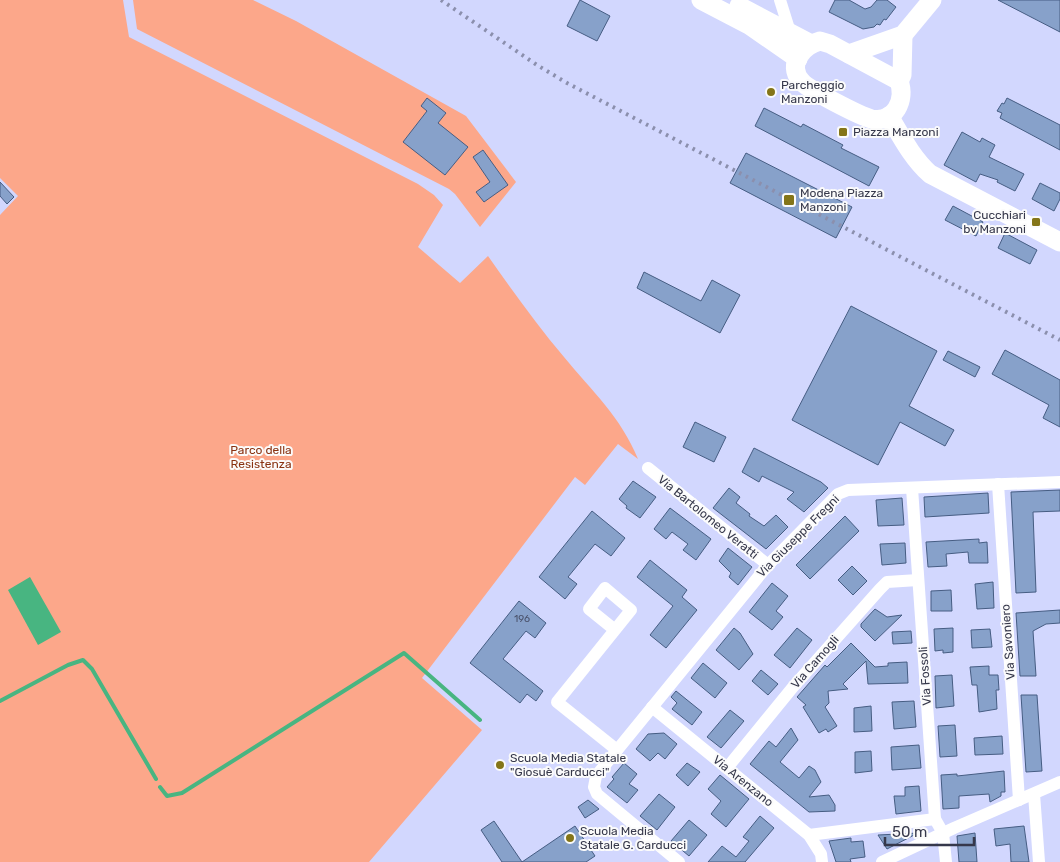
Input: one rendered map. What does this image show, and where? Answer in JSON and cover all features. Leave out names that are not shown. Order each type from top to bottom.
[{"type":"main road","points":[[701,0],[749,25],[798,59]]},
{"type":"main road","points":[[727,0],[811,44]]},
{"type":"main road","points":[[849,54],[903,35],[932,0]]},
{"type":"main road","points":[[898,81],[902,75],[903,35]]},
{"type":"main road","points":[[820,41],[849,54],[898,81],[902,94],[901,101],[895,111],[882,119],[867,118],[811,89],[801,81],[796,72],[798,59],[803,50],[811,44],[820,41]]},
{"type":"main road","points":[[889,116],[912,153],[930,174],[1060,242]]},
{"type":"street","points":[[780,0],[790,32]]},
{"type":"street","name":"Via Bartolomeo Veratti","points":[[648,468],[768,565]]},
{"type":"street","name":"Via Giuseppe Fregni","points":[[679,862],[597,794],[594,787],[596,776],[768,565],[838,494],[848,490],[1060,482]]},
{"type":"street","name":"Via Savoniero","points":[[998,484],[1019,800]]},
{"type":"street","name":"Via Fossoli","points":[[912,488],[935,819],[943,833],[946,862]]},
{"type":"street","name":"Via Camogli","points":[[727,768],[792,687],[887,582],[918,580]]},
{"type":"street","points":[[615,630],[557,702],[617,750]]},
{"type":"street","name":"Via Arenzano","points":[[652,707],[809,835],[822,854],[822,862]]},
{"type":"street","points":[[882,862],[1060,782]]},
{"type":"street","points":[[1034,794],[1039,862]]},
{"type":"street","points":[[809,835],[935,819]]},
{"type":"green space","name":"Parco della Resistenza","points":[[0,0],[123,0],[129,37],[418,184],[434,195],[443,205],[418,247],[460,283],[488,256],[544,332],[614,417],[638,459],[618,444],[585,485],[575,477],[422,678],[482,730],[369,862],[0,862],[0,215],[18,196],[0,178]]},
{"type":"green space","points":[[133,0],[253,0],[296,21],[466,116],[516,182],[480,227],[449,189],[137,29]]},
{"type":"shaded area","points":[[30,577],[61,632],[38,645],[8,590]]},
{"type":"building","points":[[580,0],[610,16],[597,41],[567,26]]},
{"type":"building","points":[[835,0],[849,0],[865,9],[871,7],[877,0],[887,0],[896,7],[880,25],[877,24],[874,27],[863,29],[829,12]]},
{"type":"building","points":[[998,0],[1060,0],[1060,32]]},
{"type":"building","points":[[427,98],[446,113],[438,123],[468,147],[445,175],[403,142],[427,111],[421,106]]},
{"type":"building","points":[[1007,98],[1060,125],[1060,150],[1000,118],[1002,113],[997,111]]},
{"type":"building","points":[[764,108],[801,127],[803,124],[843,145],[841,148],[879,167],[869,186],[755,126]]},
{"type":"building","points":[[962,132],[980,142],[982,138],[995,145],[989,157],[1024,174],[1015,191],[997,182],[998,180],[980,174],[976,182],[944,165]]},
{"type":"building","points":[[483,150],[508,185],[484,202],[476,192],[490,182],[473,157]]},
{"type":"building","points":[[746,153],[852,207],[836,238],[730,183]]},
{"type":"building","points":[[0,182],[14,197],[7,204],[0,196]]},
{"type":"building","points":[[1040,183],[1060,193],[1060,199],[1054,211],[1032,199]]},
{"type":"building","points":[[953,206],[983,222],[976,236],[945,220]]},
{"type":"building","points":[[1005,233],[1037,250],[1030,264],[998,248]]},
{"type":"building","points":[[644,272],[701,301],[712,280],[740,295],[720,333],[637,288]]},
{"type":"building","points":[[851,306],[937,351],[909,406],[954,430],[945,446],[900,422],[878,465],[792,420]]},
{"type":"building","points":[[1005,350],[1060,380],[1060,427],[1043,418],[1049,405],[992,374]]},
{"type":"building","points":[[948,351],[980,367],[975,377],[943,360]]},
{"type":"building","points":[[695,422],[726,437],[714,462],[683,447]]},
{"type":"building","points":[[754,448],[821,482],[828,488],[804,512],[787,499],[794,492],[762,476],[759,482],[742,472]]},
{"type":"building","points":[[633,481],[656,497],[640,518],[626,508],[627,506],[619,499]]},
{"type":"building","points":[[729,488],[740,497],[736,503],[750,514],[749,516],[764,526],[776,515],[788,527],[766,549],[713,508]]},
{"type":"building","points":[[1060,490],[1060,511],[1033,512],[1036,592],[1016,593],[1011,492]]},
{"type":"building","points":[[988,493],[989,513],[925,517],[924,497]]},
{"type":"building","points":[[902,498],[904,525],[878,526],[876,500]]},
{"type":"building","points":[[670,508],[711,539],[696,560],[683,550],[688,544],[672,532],[666,539],[654,529]]},
{"type":"building","points":[[592,511],[625,538],[611,556],[595,544],[568,577],[577,584],[565,599],[539,577]]},
{"type":"building","points":[[845,516],[859,531],[810,579],[796,565]]},
{"type":"building","points":[[979,539],[979,543],[987,542],[988,563],[969,563],[968,552],[946,554],[947,566],[928,567],[926,542]]},
{"type":"building","points":[[905,543],[906,563],[882,565],[880,544]]},
{"type":"building","points":[[728,548],[752,567],[738,585],[729,577],[731,573],[719,561]]},
{"type":"building","points":[[650,560],[687,590],[682,597],[697,610],[666,648],[650,635],[673,606],[637,577]]},
{"type":"building","points":[[852,566],[867,581],[853,595],[838,580]]},
{"type":"building","points":[[993,582],[994,608],[977,609],[975,584]]},
{"type":"building","points":[[772,583],[788,596],[776,611],[783,617],[772,630],[749,612]]},
{"type":"building","points":[[951,590],[952,611],[931,611],[931,591]]},
{"type":"building","points":[[519,601],[546,623],[535,638],[526,631],[503,659],[543,691],[536,701],[527,694],[520,703],[470,663]]},
{"type":"building","points":[[875,609],[887,617],[902,615],[875,641],[861,627],[861,624]]},
{"type":"building","points":[[1060,610],[1060,623],[1046,624],[1033,631],[1036,676],[1020,676],[1016,613]]},
{"type":"building","points":[[734,628],[740,633],[753,654],[739,670],[716,650]]},
{"type":"building","points":[[797,628],[812,640],[790,668],[774,655]]},
{"type":"building","points":[[953,628],[953,652],[943,653],[943,650],[935,651],[934,629]]},
{"type":"building","points":[[990,629],[992,647],[972,648],[971,630]]},
{"type":"building","points":[[911,631],[912,643],[893,644],[892,632]]},
{"type":"building","points":[[851,643],[875,667],[888,666],[888,663],[907,662],[908,683],[868,684],[866,661],[843,684],[848,689],[828,691],[829,703],[825,707],[837,726],[828,732],[826,729],[819,733],[803,707],[806,705],[797,697],[825,665],[827,667]]},
{"type":"building","points":[[703,663],[727,683],[715,698],[691,678]]},
{"type":"building","points":[[989,666],[989,675],[998,675],[999,690],[996,690],[997,709],[979,712],[977,685],[972,685],[970,667]]},
{"type":"building","points":[[761,670],[778,684],[768,695],[752,681]]},
{"type":"building","points":[[952,675],[954,706],[936,708],[935,676]]},
{"type":"building","points":[[676,691],[702,712],[692,725],[672,709],[677,703],[671,697]]},
{"type":"building","points":[[1021,695],[1037,695],[1042,771],[1026,772]]},
{"type":"building","points":[[914,701],[916,727],[894,729],[892,702]]},
{"type":"building","points":[[871,706],[872,731],[854,732],[854,708]]},
{"type":"building","points":[[730,710],[744,721],[721,748],[707,737]]},
{"type":"building","points":[[955,725],[957,756],[940,757],[938,726]]},
{"type":"building","points":[[791,728],[798,740],[780,762],[799,778],[809,766],[815,770],[821,782],[809,797],[829,795],[835,805],[835,811],[809,812],[750,764],[769,741],[776,747]]},
{"type":"building","points":[[664,733],[677,744],[665,759],[658,753],[650,761],[636,749],[648,734]]},
{"type":"building","points":[[1002,736],[1003,754],[975,755],[974,738]]},
{"type":"building","points":[[919,745],[921,768],[892,770],[891,747]]},
{"type":"building","points":[[871,751],[872,771],[855,773],[855,752]]},
{"type":"building","points":[[624,763],[637,774],[629,784],[638,790],[627,803],[607,787],[614,779],[612,777]]},
{"type":"building","points":[[687,763],[700,772],[688,786],[676,775]]},
{"type":"building","points":[[1004,771],[1005,792],[1001,792],[1001,796],[990,802],[989,794],[959,796],[959,808],[943,809],[941,775],[957,774],[957,776]]},
{"type":"building","points":[[720,775],[749,799],[726,827],[711,814],[721,801],[708,789]]},
{"type":"building","points":[[919,786],[921,811],[896,814],[894,796],[905,796],[905,787]]},
{"type":"building","points":[[659,794],[675,807],[657,830],[640,816]]},
{"type":"building","points":[[588,800],[599,809],[585,818],[578,807]]},
{"type":"building","points":[[760,816],[774,828],[745,862],[708,862],[722,846],[736,857],[749,841],[743,837]]},
{"type":"building","points":[[689,820],[707,835],[689,856],[671,841]]},
{"type":"building","points":[[494,821],[522,862],[502,862],[481,830]]},
{"type":"building","name":"Scuola Media Statale G. Carducci","points":[[575,826],[595,856],[586,862],[522,862]]},
{"type":"building","points":[[1024,826],[1029,862],[1011,862],[1010,844],[996,846],[994,829]]},
{"type":"building","points":[[918,833],[887,849],[878,835]]},
{"type":"building","points":[[975,833],[977,862],[959,862],[957,836]]},
{"type":"building","points":[[851,838],[851,842],[863,841],[865,857],[850,859],[851,862],[836,862],[829,841]]},
{"type":"waterway","points":[[160,787],[167,796],[182,793],[404,653],[480,720]]},
{"type":"waterway","points":[[0,701],[68,665],[83,660],[92,669],[156,779]]},
{"type":"railway","points":[[441,0],[567,83],[1060,340]]},
{"type":"place","name":"Parcheggio Manzoni","points":[[771,92]]},
{"type":"place","name":"Piazza Manzoni","points":[[843,132]]},
{"type":"place","name":"Modena Piazza Manzoni","points":[[789,200]]},
{"type":"place","name":"Cucchiari bv Manzoni","points":[[1036,222]]},
{"type":"place","name":"Scuola Media Statale \"Giosuè Carducci\"","points":[[500,765]]},
{"type":"place","name":"Scuola Media Statale G. Carducci","points":[[570,838]]}]
